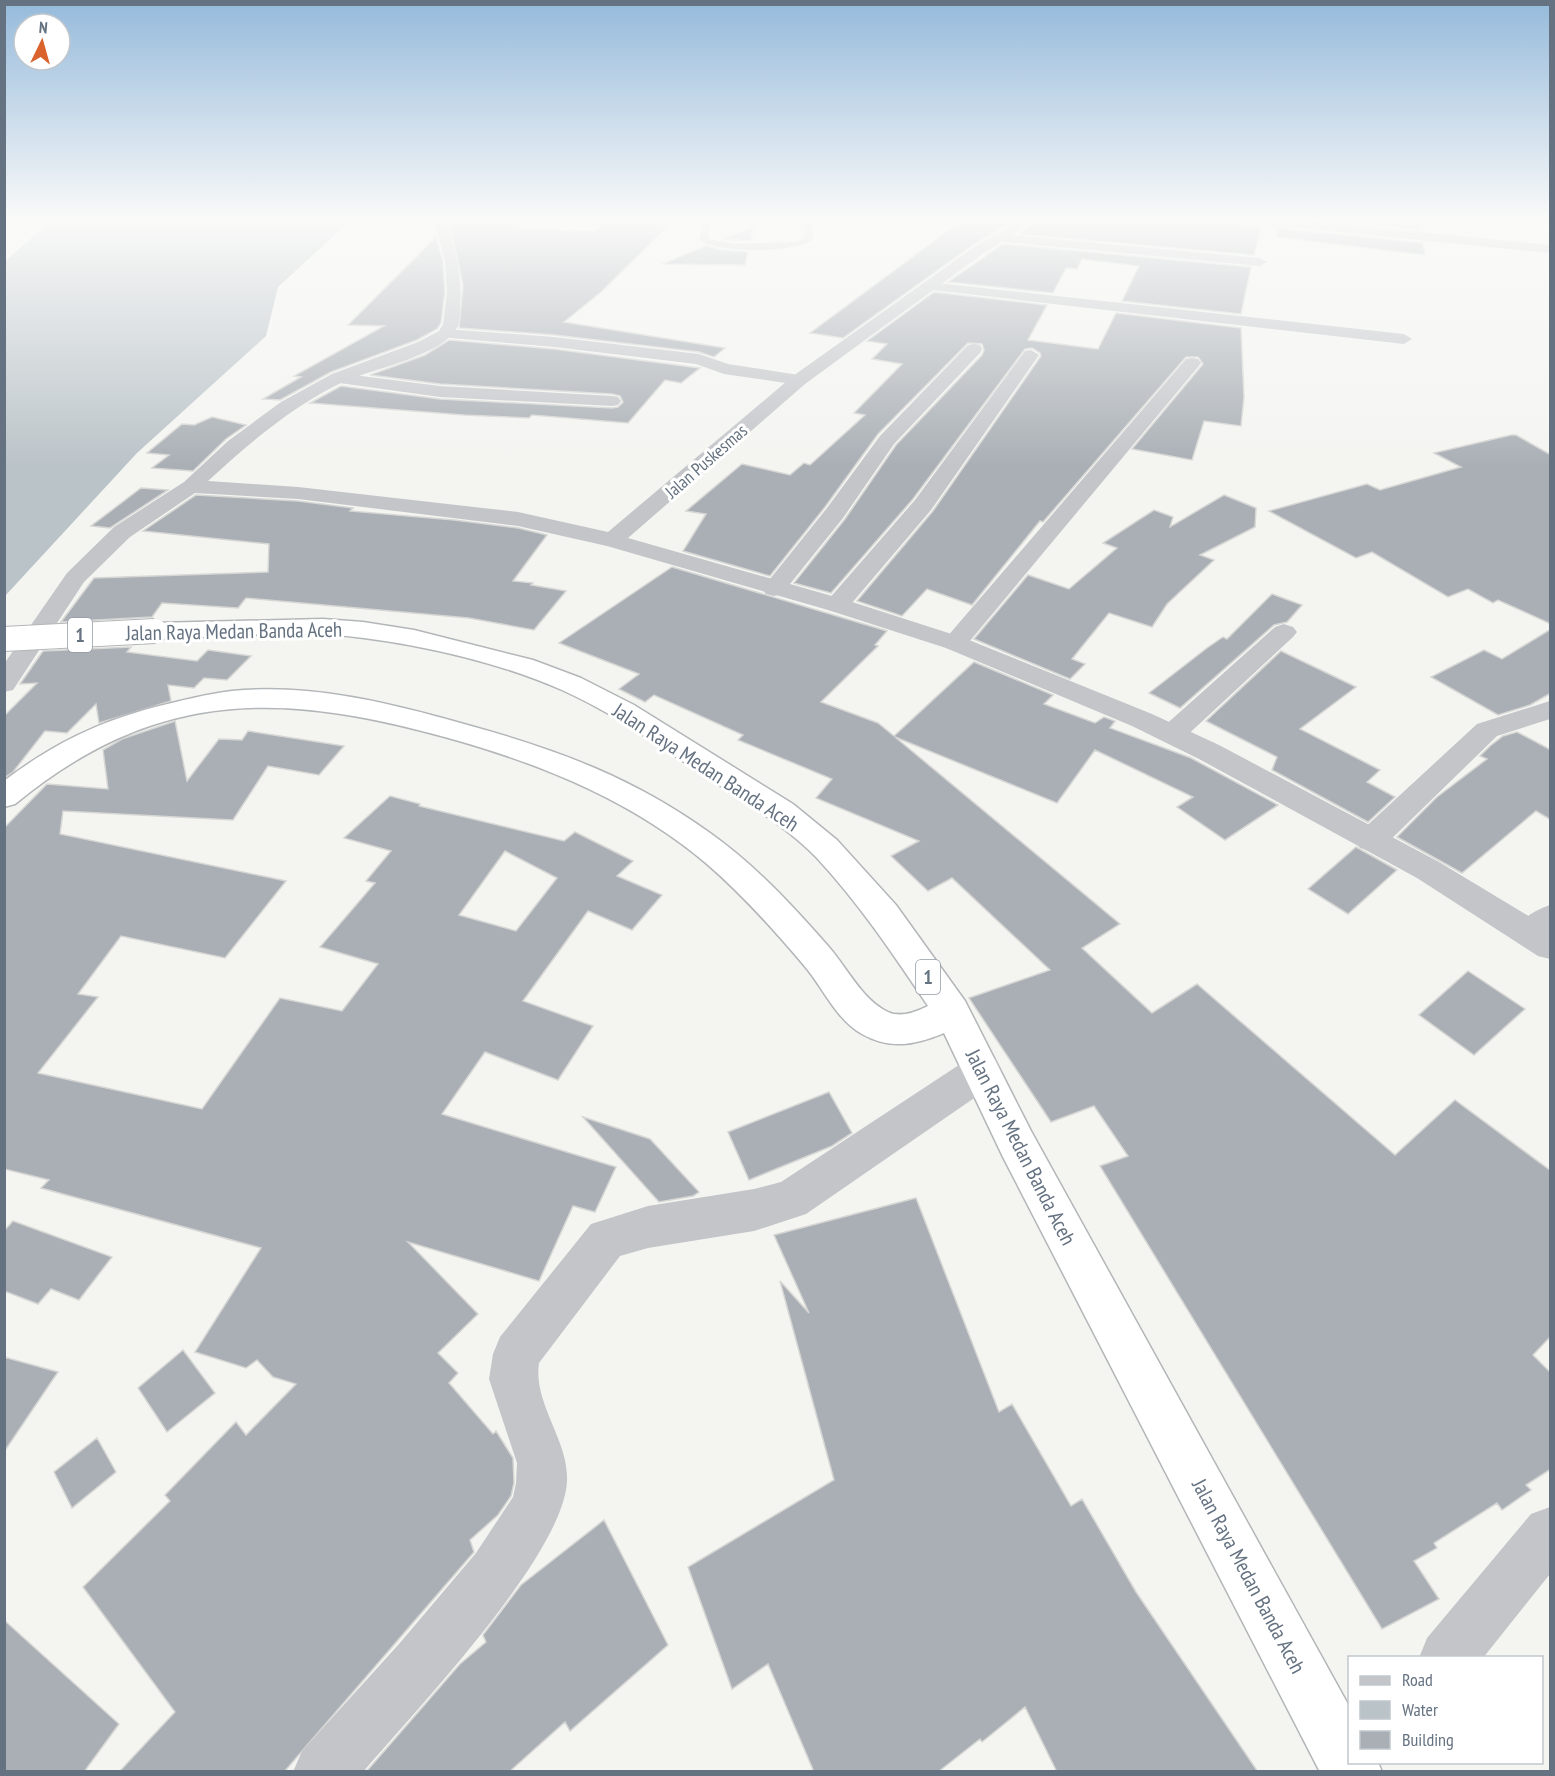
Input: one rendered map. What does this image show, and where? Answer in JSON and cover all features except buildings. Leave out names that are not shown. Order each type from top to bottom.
[{"type":"highway","name":"Jalan Raya Medan Banda Aceh","points":[[4,639],[155,631],[322,627],[363,630],[414,638],[471,651],[524,666],[572,684],[624,711],[684,747],[782,812],[826,848],[884,914],[952,1012],[1023,1155],[1348,1756]]},
{"type":"highway","points":[[4,796],[34,773],[91,738],[123,725],[188,707],[243,699],[285,699],[347,706],[421,721],[541,756],[584,773],[699,841],[755,889],[820,959],[862,1013],[874,1023],[889,1030],[900,1031],[913,1029],[952,1012]]},
{"type":"street","points":[[4,684],[49,620],[67,589],[93,558],[128,527],[191,486],[250,432],[288,406],[338,378],[417,349],[445,334],[451,324],[453,301]]},
{"type":"street","name":"Jalan Puskesmas","points":[[612,540],[798,380],[907,301]]},
{"type":"street","points":[[1062,301],[1404,339]]},
{"type":"street","points":[[445,334],[554,342],[699,359],[724,369],[798,380]]},
{"type":"street","points":[[774,589],[835,513],[887,440],[974,349]]},
{"type":"street","points":[[837,605],[923,505],[1031,355]]},
{"type":"street","points":[[955,642],[1192,363]]},
{"type":"street","points":[[338,378],[378,385],[439,391],[612,401]]},
{"type":"street","points":[[191,486],[298,493],[518,519],[612,540],[774,589],[837,605],[955,642],[1172,734],[1544,933]]},
{"type":"street","points":[[1172,734],[1284,632]]},
{"type":"street","points":[[1371,840],[1486,730],[1551,710]]},
{"type":"street","points":[[324,1772],[419,1664],[495,1572],[536,1506],[542,1483],[542,1463],[513,1379],[517,1354],[606,1239],[640,1229],[754,1210],[791,1200],[982,1071]]},
{"type":"street","points":[[1449,1656],[1551,1533]]},
{"type":"water","points":[[5,301],[275,301],[266,336],[137,453],[5,596]]}]
